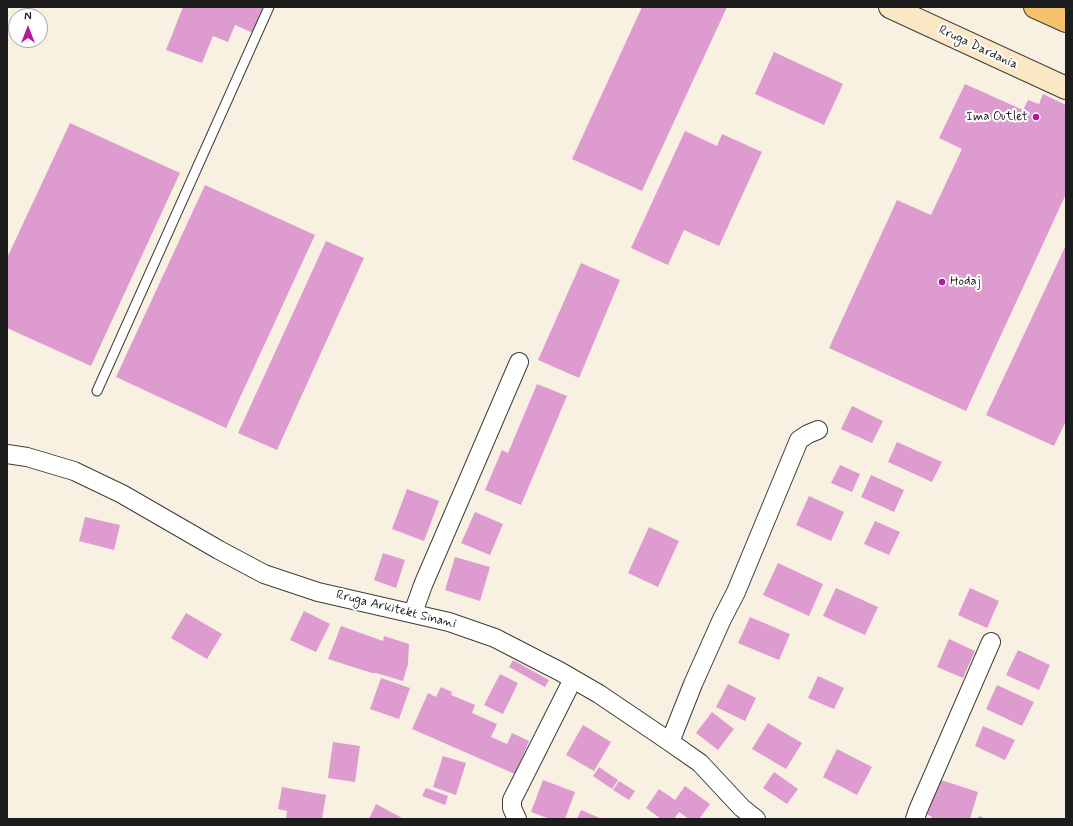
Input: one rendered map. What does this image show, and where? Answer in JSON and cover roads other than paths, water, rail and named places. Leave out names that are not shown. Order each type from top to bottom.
[{"type":"highway","points":[[1035,7],[1066,21]]},
{"type":"main road","name":"Rruga Dardania","points":[[890,7],[1066,88]]},
{"type":"street","points":[[413,614],[422,585],[519,362]]},
{"type":"street","points":[[670,742],[693,684],[722,619],[736,592],[800,440],[808,434],[818,430]]},
{"type":"street","name":"Rruga Arkitekt Sinani","points":[[7,454],[27,457],[74,472],[122,494],[264,574],[318,592],[449,622],[495,638],[599,694],[670,742],[700,763],[742,808],[756,819]]},
{"type":"street","points":[[915,819],[991,642]]},
{"type":"street","points":[[517,819],[512,808],[512,800],[573,679]]},
{"type":"lane","points":[[97,391],[269,7]]},
{"type":"place","name":"Ima Outlet","points":[[1036,117]]},
{"type":"place","name":"Hodaj","points":[[942,282]]}]
